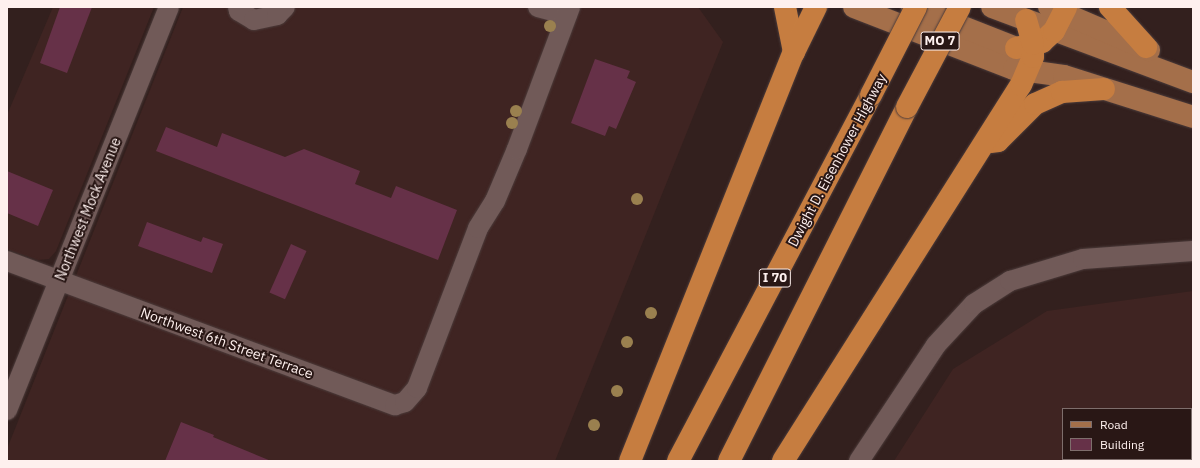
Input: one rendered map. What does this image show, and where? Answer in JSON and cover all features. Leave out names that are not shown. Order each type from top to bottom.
[{"type":"highway","points":[[785,7],[794,52]]},
{"type":"highway","points":[[630,461],[794,52],[816,7]]},
{"type":"highway","name":"Dwight D. Eisenhower Highway","points":[[678,461],[916,7]]},
{"type":"highway","name":"I 70","points":[[729,461],[907,107],[960,7]]},
{"type":"highway","points":[[1110,7],[1146,47]]},
{"type":"highway","points":[[784,461],[985,142],[1028,55],[1042,42],[1058,14]]},
{"type":"highway","points":[[1026,20],[1028,55]]},
{"type":"highway","points":[[985,142],[998,141],[1035,104],[1062,92],[1104,89]]},
{"type":"main road","name":"MO 7","points":[[854,7],[1014,69],[1028,55]]},
{"type":"main road","name":"MO 7","points":[[912,7],[1028,55],[1064,76],[1193,117]]},
{"type":"main road","points":[[992,7],[1026,20],[1058,14],[1146,47],[1193,81]]},
{"type":"main road","points":[[1058,14],[1193,81]]},
{"type":"street","name":"Northwest Mock Avenue","points":[[7,410],[170,7]]},
{"type":"street","points":[[238,7],[239,11],[254,20],[277,15],[285,7]]},
{"type":"street","points":[[538,7],[569,11]]},
{"type":"street","name":"Northwest 6th Street Terrace","points":[[7,262],[395,405],[406,402],[417,388],[478,228],[495,201],[514,157],[569,11]]},
{"type":"street","points":[[859,461],[936,345],[974,304],[1010,281],[1046,268],[1083,259],[1193,251]]},
{"type":"shaded area","points":[[53,7],[154,7],[56,251],[49,259],[38,260],[7,249],[7,115]]},
{"type":"shaded area","points":[[183,7],[698,7],[723,42],[555,461],[7,461],[7,449]]},
{"type":"shaded area","points":[[1193,291],[1193,461],[894,461],[953,369],[1047,311]]},
{"type":"building","points":[[60,7],[92,7],[67,73],[40,63]]},
{"type":"building","points":[[595,59],[630,71],[627,78],[636,82],[616,129],[609,126],[605,136],[571,123]]},
{"type":"building","points":[[166,127],[217,147],[222,133],[285,157],[304,149],[360,171],[355,184],[391,198],[396,186],[457,210],[438,260],[156,151]]},
{"type":"building","points":[[7,171],[53,190],[38,226],[7,213]]},
{"type":"building","points":[[147,222],[201,242],[203,237],[223,244],[212,273],[138,246]]},
{"type":"building","points":[[291,244],[307,251],[285,299],[269,292]]},
{"type":"building","points":[[181,422],[214,435],[213,437],[271,461],[165,461]]}]
